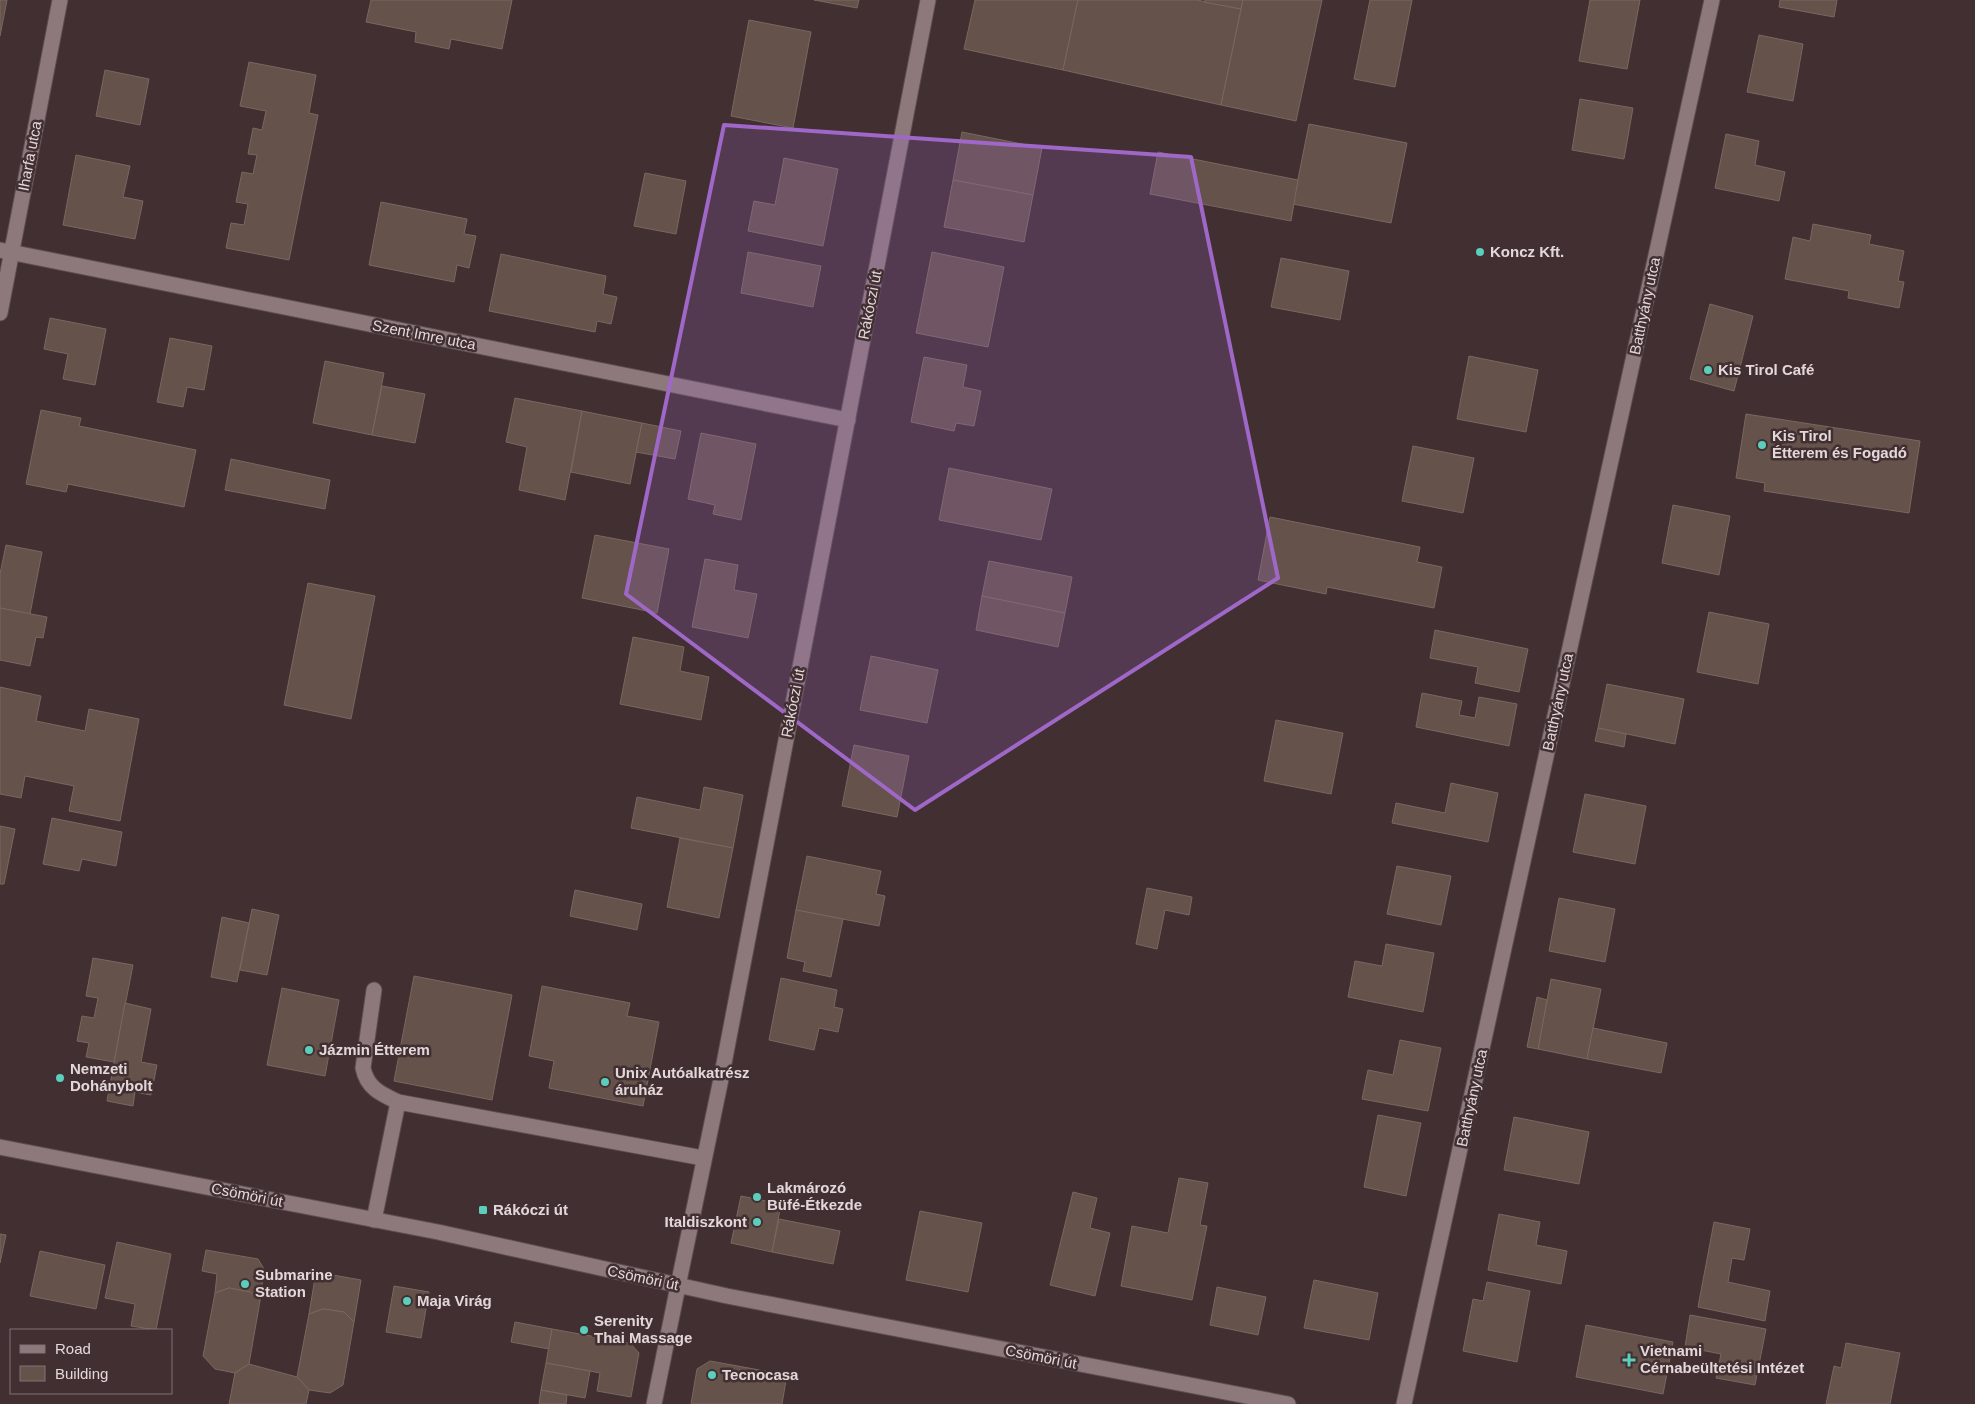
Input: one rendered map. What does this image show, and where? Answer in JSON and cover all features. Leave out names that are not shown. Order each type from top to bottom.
[{"type":"street","name":"Iharfa utca","points":[[0,312],[6,251],[60,0]]},
{"type":"street","name":"Rákóczi út","points":[[654,1404],[720,1079],[928,0]]},
{"type":"street","name":"Batthyány utca","points":[[1404,1404],[1712,0]]},
{"type":"street","name":"Szent Imre utca","points":[[6,251],[848,420]]},
{"type":"street","points":[[374,990],[363,1068],[365,1078],[377,1093],[398,1102],[703,1158]]},
{"type":"street","points":[[374,1220],[398,1102]]},
{"type":"street","name":"Csömöri út","points":[[0,1147],[438,1232],[678,1286],[1037,1357],[1288,1404]]},
{"type":"highlighted area","points":[[724,125],[1191,157],[1278,578],[915,810],[626,594]]},
{"type":"building","points":[[0,0],[7,0],[0,36]]},
{"type":"building","points":[[371,0],[512,0],[502,49],[451,39],[449,49],[415,42],[416,32],[366,22]]},
{"type":"building","points":[[814,0],[859,0],[857,8]]},
{"type":"building","points":[[975,0],[1078,0],[1063,70],[964,49]]},
{"type":"building","points":[[1078,0],[1197,0],[1241,9],[1221,105],[1063,70]]},
{"type":"building","points":[[1205,0],[1243,0],[1241,9],[1204,2]]},
{"type":"building","points":[[1243,0],[1322,0],[1296,121],[1221,105]]},
{"type":"building","points":[[1370,0],[1412,0],[1395,87],[1354,79]]},
{"type":"building","points":[[1590,0],[1640,0],[1627,69],[1579,61]]},
{"type":"building","points":[[1780,0],[1837,0],[1834,17],[1779,7]]},
{"type":"building","points":[[749,20],[811,32],[793,128],[731,116]]},
{"type":"building","points":[[1759,35],[1803,44],[1793,101],[1747,92]]},
{"type":"building","points":[[249,62],[316,75],[309,113],[318,115],[289,260],[226,248],[231,223],[244,225],[248,204],[236,202],[242,172],[253,174],[257,155],[248,154],[253,128],[262,130],[266,111],[240,106]]},
{"type":"building","points":[[105,70],[149,79],[140,125],[96,116]]},
{"type":"building","points":[[1580,99],[1633,108],[1624,159],[1572,150]]},
{"type":"building","points":[[1309,124],[1407,143],[1391,223],[1293,204]]},
{"type":"building","points":[[962,132],[1042,148],[1033,195],[953,180]]},
{"type":"building","points":[[1726,134],[1759,141],[1755,165],[1785,172],[1779,201],[1715,188]]},
{"type":"building","points":[[1158,152],[1298,180],[1291,221],[1150,194]]},
{"type":"building","points":[[76,155],[130,166],[123,197],[143,201],[135,239],[63,225]]},
{"type":"building","points":[[784,158],[838,169],[823,246],[748,231],[754,201],[775,205]]},
{"type":"building","points":[[645,173],[686,181],[676,234],[634,226]]},
{"type":"building","points":[[953,180],[1033,195],[1024,242],[944,227]]},
{"type":"building","points":[[381,202],[467,219],[464,234],[476,236],[469,268],[457,265],[454,282],[369,265]]},
{"type":"building","points":[[1813,224],[1871,235],[1869,244],[1904,251],[1898,281],[1904,282],[1899,308],[1848,298],[1849,291],[1785,279],[1793,237],[1810,241]]},
{"type":"building","points":[[748,252],[821,266],[813,307],[741,293]]},
{"type":"building","points":[[932,252],[1004,267],[988,347],[916,333]]},
{"type":"building","points":[[501,254],[606,276],[603,294],[617,297],[611,324],[597,321],[595,332],[489,311]]},
{"type":"building","points":[[1281,258],[1349,271],[1340,320],[1271,307]]},
{"type":"building","points":[[1710,304],[1753,316],[1734,391],[1690,379]]},
{"type":"building","points":[[50,318],[106,329],[95,385],[63,379],[68,354],[44,349]]},
{"type":"building","points":[[170,338],[212,346],[204,390],[187,387],[183,407],[157,402]]},
{"type":"building","points":[[1469,356],[1538,370],[1526,432],[1457,419]]},
{"type":"building","points":[[924,357],[967,365],[963,387],[981,391],[974,426],[956,423],[954,431],[911,422]]},
{"type":"building","points":[[325,361],[384,373],[372,435],[313,423]]},
{"type":"building","points":[[382,386],[425,394],[415,443],[372,435]]},
{"type":"building","points":[[515,398],[582,411],[565,500],[519,490],[527,447],[506,442]]},
{"type":"building","points":[[41,410],[81,418],[79,426],[196,450],[184,507],[68,484],[66,492],[26,484]]},
{"type":"building","points":[[582,411],[642,423],[630,484],[571,472]]},
{"type":"building","points":[[1746,414],[1920,441],[1909,513],[1764,491],[1765,483],[1736,478]]},
{"type":"building","points":[[642,423],[681,431],[675,459],[636,452]]},
{"type":"building","points":[[701,433],[756,444],[741,520],[713,514],[715,505],[688,499]]},
{"type":"building","points":[[1413,446],[1474,458],[1463,513],[1402,501]]},
{"type":"building","points":[[231,459],[330,480],[325,509],[225,490]]},
{"type":"building","points":[[949,468],[1052,489],[1041,540],[939,520]]},
{"type":"building","points":[[1673,505],[1730,516],[1719,575],[1662,563]]},
{"type":"building","points":[[1270,517],[1420,547],[1417,562],[1442,567],[1434,608],[1327,587],[1326,594],[1258,580]]},
{"type":"building","points":[[595,535],[669,549],[657,613],[582,598]]},
{"type":"building","points":[[6,545],[42,552],[30,614],[0,608],[0,574]]},
{"type":"building","points":[[705,559],[738,565],[734,590],[757,594],[748,638],[692,627]]},
{"type":"building","points":[[989,561],[1072,577],[1065,613],[982,596]]},
{"type":"building","points":[[308,583],[375,596],[351,719],[284,705]]},
{"type":"building","points":[[982,596],[1065,613],[1058,647],[976,630]]},
{"type":"building","points":[[0,608],[47,617],[43,638],[36,637],[30,666],[0,660]]},
{"type":"building","points":[[1709,612],[1769,624],[1758,684],[1697,672]]},
{"type":"building","points":[[1435,630],[1528,649],[1519,692],[1475,683],[1478,667],[1430,658]]},
{"type":"building","points":[[633,637],[684,647],[680,671],[709,677],[701,720],[620,704]]},
{"type":"building","points":[[871,656],[938,670],[927,723],[860,710]]},
{"type":"building","points":[[1607,684],[1684,699],[1675,744],[1598,728]]},
{"type":"building","points":[[0,687],[41,696],[36,721],[85,731],[89,709],[139,719],[120,821],[69,811],[74,786],[25,776],[21,798],[0,794]]},
{"type":"building","points":[[1422,693],[1462,701],[1459,715],[1475,718],[1479,697],[1517,704],[1509,746],[1416,727]]},
{"type":"building","points":[[1276,720],[1343,733],[1331,794],[1264,781]]},
{"type":"building","points":[[1598,728],[1626,734],[1624,747],[1595,741]]},
{"type":"building","points":[[854,745],[909,756],[897,817],[842,806]]},
{"type":"building","points":[[1451,783],[1498,793],[1488,842],[1392,823],[1396,803],[1445,813]]},
{"type":"building","points":[[704,787],[743,795],[733,848],[631,828],[637,797],[700,810]]},
{"type":"building","points":[[1585,794],[1646,806],[1635,864],[1573,852]]},
{"type":"building","points":[[52,818],[122,832],[116,866],[82,859],[79,871],[43,864]]},
{"type":"building","points":[[0,826],[15,829],[4,884],[0,884]]},
{"type":"building","points":[[680,838],[733,848],[719,918],[667,907]]},
{"type":"building","points":[[807,856],[881,871],[876,894],[885,896],[879,926],[796,910]]},
{"type":"building","points":[[1397,866],[1451,876],[1441,925],[1387,914]]},
{"type":"building","points":[[1147,888],[1192,897],[1189,915],[1165,910],[1157,949],[1136,944]]},
{"type":"building","points":[[575,890],[642,904],[637,930],[570,916]]},
{"type":"building","points":[[1559,898],[1615,909],[1605,962],[1549,951]]},
{"type":"building","points":[[252,909],[279,915],[267,975],[240,970]]},
{"type":"building","points":[[796,910],[843,919],[831,977],[803,971],[805,962],[787,958]]},
{"type":"building","points":[[222,917],[249,923],[237,982],[211,977]]},
{"type":"building","points":[[1386,944],[1434,953],[1423,1012],[1348,997],[1355,961],[1382,966]]},
{"type":"building","points":[[93,958],[133,965],[114,1062],[86,1057],[89,1043],[77,1041],[82,1016],[94,1018],[98,998],[86,996]]},
{"type":"building","points":[[414,976],[512,995],[492,1100],[394,1081]]},
{"type":"building","points":[[781,978],[837,990],[834,1007],[843,1009],[838,1032],[819,1028],[814,1050],[769,1040]]},
{"type":"building","points":[[1551,979],[1601,989],[1587,1059],[1538,1049]]},
{"type":"building","points":[[542,986],[630,1003],[627,1016],[659,1022],[643,1106],[549,1088],[554,1061],[529,1056]]},
{"type":"building","points":[[282,988],[339,1000],[325,1076],[267,1065]]},
{"type":"building","points":[[1537,997],[1547,1000],[1538,1049],[1527,1047]]},
{"type":"building","points":[[125,1003],[151,1009],[141,1062],[157,1065],[151,1095],[135,1092],[133,1106],[107,1101]]},
{"type":"building","points":[[1593,1028],[1667,1043],[1661,1073],[1587,1059]]},
{"type":"building","points":[[1400,1040],[1441,1048],[1428,1111],[1362,1099],[1368,1070],[1393,1075]]},
{"type":"building","points":[[1378,1115],[1421,1123],[1406,1196],[1364,1187]]},
{"type":"building","points":[[1514,1117],[1589,1132],[1579,1184],[1504,1170]]},
{"type":"building","points":[[1179,1178],[1208,1183],[1200,1225],[1207,1226],[1192,1300],[1121,1286],[1132,1226],[1168,1233]]},
{"type":"building","points":[[1073,1192],[1097,1198],[1090,1228],[1110,1233],[1095,1296],[1050,1285]]},
{"type":"building","points":[[741,1196],[781,1204],[772,1252],[731,1243]]},
{"type":"building","points":[[920,1211],[982,1223],[968,1292],[906,1280]]},
{"type":"building","points":[[1499,1214],[1540,1222],[1536,1245],[1567,1251],[1561,1284],[1488,1270]]},
{"type":"building","points":[[779,1219],[840,1231],[833,1264],[772,1252]]},
{"type":"building","points":[[1714,1222],[1750,1229],[1744,1260],[1732,1258],[1728,1282],[1770,1291],[1765,1321],[1698,1307]]},
{"type":"building","points":[[0,1234],[6,1235],[0,1263]]},
{"type":"building","points":[[117,1242],[171,1254],[156,1329],[131,1326],[135,1304],[105,1298]]},
{"type":"building","points":[[206,1250],[258,1259],[264,1269],[260,1301],[250,1292],[229,1288],[215,1293],[217,1274],[202,1271]]},
{"type":"building","points":[[40,1251],[105,1265],[96,1309],[30,1296]]},
{"type":"building","points":[[316,1272],[361,1280],[354,1322],[344,1312],[323,1309],[309,1314]]},
{"type":"building","points":[[1314,1280],[1378,1293],[1369,1340],[1304,1328]]},
{"type":"building","points":[[1487,1282],[1530,1291],[1517,1362],[1463,1351],[1473,1299],[1483,1301]]},
{"type":"building","points":[[394,1286],[429,1292],[421,1338],[386,1332]]},
{"type":"building","points":[[1217,1287],[1266,1297],[1258,1335],[1210,1325]]},
{"type":"building","points":[[229,1288],[250,1292],[260,1301],[249,1364],[235,1373],[215,1369],[203,1356],[215,1293]]},
{"type":"building","points":[[323,1309],[344,1312],[354,1322],[343,1385],[330,1393],[309,1390],[297,1377],[309,1314]]},
{"type":"building","points":[[1690,1315],[1766,1329],[1755,1385],[1716,1378],[1721,1354],[1685,1347]]},
{"type":"building","points":[[515,1322],[552,1329],[549,1349],[511,1342]]},
{"type":"building","points":[[1586,1325],[1673,1342],[1663,1394],[1576,1377]]},
{"type":"building","points":[[552,1329],[630,1343],[639,1353],[631,1397],[597,1391],[600,1373],[546,1363]]},
{"type":"building","points":[[1846,1343],[1900,1353],[1890,1404],[1826,1404],[1834,1366],[1841,1368]]},
{"type":"building","points":[[710,1361],[787,1375],[782,1404],[691,1404],[697,1369]]},
{"type":"building","points":[[546,1363],[590,1371],[585,1398],[541,1390]]},
{"type":"building","points":[[249,1364],[297,1377],[309,1390],[306,1404],[229,1404],[235,1373]]},
{"type":"building","points":[[541,1390],[567,1395],[566,1404],[539,1404]]},
{"type":"place","name":"Koncz Kft.","points":[[1480,252]]},
{"type":"place","name":"Kis Tirol Café","points":[[1708,370]]},
{"type":"place","name":"Kis Tirol Étterem és Fogadó","points":[[1762,445]]},
{"type":"place","name":"Jázmin Étterem","points":[[309,1050]]},
{"type":"place","name":"Nemzeti Dohánybolt","points":[[60,1078]]},
{"type":"place","name":"Unix Autóalkatrész áruház","points":[[605,1082]]},
{"type":"place","name":"Lakmározó Büfé-Étkezde","points":[[757,1197]]},
{"type":"place","name":"Rákóczi út","points":[[483,1210]]},
{"type":"place","name":"Italdiszkont","points":[[757,1222]]},
{"type":"place","name":"Submarine Station","points":[[245,1284]]},
{"type":"place","name":"Maja Virág","points":[[407,1301]]},
{"type":"place","name":"Serenity Thai Massage","points":[[584,1330]]},
{"type":"place","name":"Vietnami Cérnabeültetési Intézet","points":[[1629,1360]]},
{"type":"place","name":"Tecnocasa","points":[[712,1375]]}]
